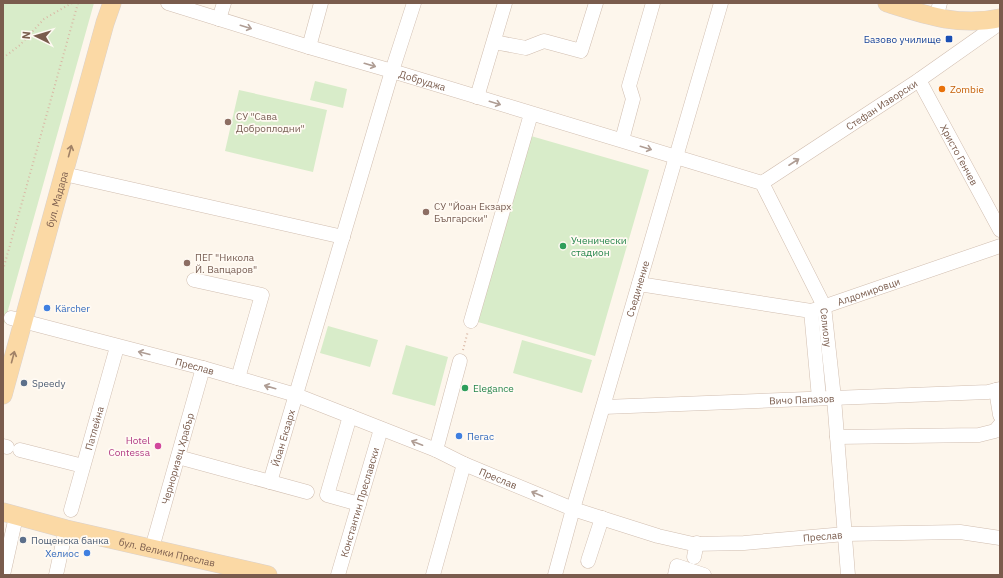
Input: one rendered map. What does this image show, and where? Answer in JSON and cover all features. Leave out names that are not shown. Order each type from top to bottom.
[{"type":"main road","name":"бул. Мадара","points":[[3,395],[17,320],[99,3]]},
{"type":"main road","name":"бул. Мадара","points":[[3,349],[17,320],[64,174],[112,3]]},
{"type":"main road","points":[[887,3],[938,10],[956,21],[979,22],[1000,18]]},
{"type":"main road","name":"бул. Велики Преслав","points":[[7,518],[66,529],[268,575]]},
{"type":"street","name":"Добруджа","points":[[168,3],[477,98],[676,157]]},
{"type":"street","points":[[219,19],[224,3]]},
{"type":"street","points":[[309,47],[321,3]]},
{"type":"street","name":"Йоан Екзарх","points":[[270,482],[392,71],[414,3]]},
{"type":"street","points":[[477,98],[505,3]]},
{"type":"street","points":[[494,42],[526,48],[544,41],[581,51],[596,3]]},
{"type":"street","points":[[622,140],[633,99],[629,86],[653,3]]},
{"type":"street","name":"Съединение","points":[[555,575],[721,3]]},
{"type":"street","name":"Стефан Изворски","points":[[762,183],[920,80],[1000,24]]},
{"type":"street","name":"Христо Генчев","points":[[920,80],[1000,230]]},
{"type":"street","points":[[471,321],[531,114]]},
{"type":"street","points":[[676,157],[762,183]]},
{"type":"street","points":[[64,174],[343,237]]},
{"type":"street","name":"Селиолу","points":[[762,183],[818,308],[834,398],[848,575]]},
{"type":"street","name":"Алдомировци","points":[[639,284],[818,308],[1000,246]]},
{"type":"street","points":[[194,280],[262,295],[238,378]]},
{"type":"street","points":[[818,308],[819,398]]},
{"type":"street","name":"Преслав","points":[[17,320],[203,368],[296,395],[436,450],[464,464],[573,509],[658,536],[693,544],[696,550],[744,543],[844,534],[960,532],[1000,538]]},
{"type":"street","name":"Патлейна","points":[[71,510],[117,346]]},
{"type":"street","points":[[436,450],[460,361]]},
{"type":"street","name":"Черноризец Храбър","points":[[152,548],[203,368]]},
{"type":"street","points":[[998,389],[1000,415]]},
{"type":"street","name":"Вичо Папазов","points":[[604,407],[988,392],[998,389]]},
{"type":"street","points":[[350,416],[327,495],[360,504]]},
{"type":"street","points":[[837,437],[979,435],[995,431],[1000,425]]},
{"type":"street","name":"Константин Преславски","points":[[338,575],[381,429]]},
{"type":"street","points":[[10,447],[83,466]]},
{"type":"street","points":[[178,457],[307,492]]},
{"type":"street","points":[[433,575],[464,464]]},
{"type":"street","points":[[3,575],[7,518]]},
{"type":"street","points":[[588,561],[602,518]]},
{"type":"street","points":[[56,575],[66,529]]},
{"type":"street","points":[[674,575],[677,566],[704,575]]},
{"type":"path","points":[[3,58],[20,46],[44,19],[72,3]]},
{"type":"path","points":[[3,270],[78,3]]},
{"type":"path","points":[[460,361],[471,321]]},
{"type":"green space","points":[[3,3],[94,3],[3,328]]},
{"type":"green space","points":[[315,81],[347,89],[343,108],[310,100]]},
{"type":"green space","points":[[239,90],[327,110],[313,172],[225,151]]},
{"type":"green space","name":"Ученически стадион","points":[[531,136],[649,170],[595,356],[478,322]]},
{"type":"green space","points":[[328,326],[378,340],[370,367],[320,353]]},
{"type":"green space","points":[[522,340],[592,360],[582,393],[513,373]]},
{"type":"green space","points":[[406,345],[448,357],[435,406],[392,394]]},
{"type":"place","name":"Базово училище","points":[[949,39]]},
{"type":"place","name":"Zombie","points":[[942,89]]},
{"type":"place","name":"СУ \"Сава Доброплодни\"","points":[[228,122]]},
{"type":"place","name":"СУ \"Йоан Екзарх Български\"","points":[[426,212]]},
{"type":"place","name":"Ученически стадион","points":[[563,246]]},
{"type":"place","name":"ПЕГ \"Никола Й. Вапцаров\"","points":[[187,263]]},
{"type":"place","name":"Kärcher","points":[[47,308]]},
{"type":"place","name":"Speedy","points":[[24,383]]},
{"type":"place","name":"Elegance","points":[[465,388]]},
{"type":"place","name":"Пегас","points":[[459,436]]},
{"type":"place","name":"Hotel Contessa","points":[[158,446]]},
{"type":"place","name":"Пощенска банка","points":[[23,540]]},
{"type":"place","name":"Хелиос","points":[[87,553]]}]
